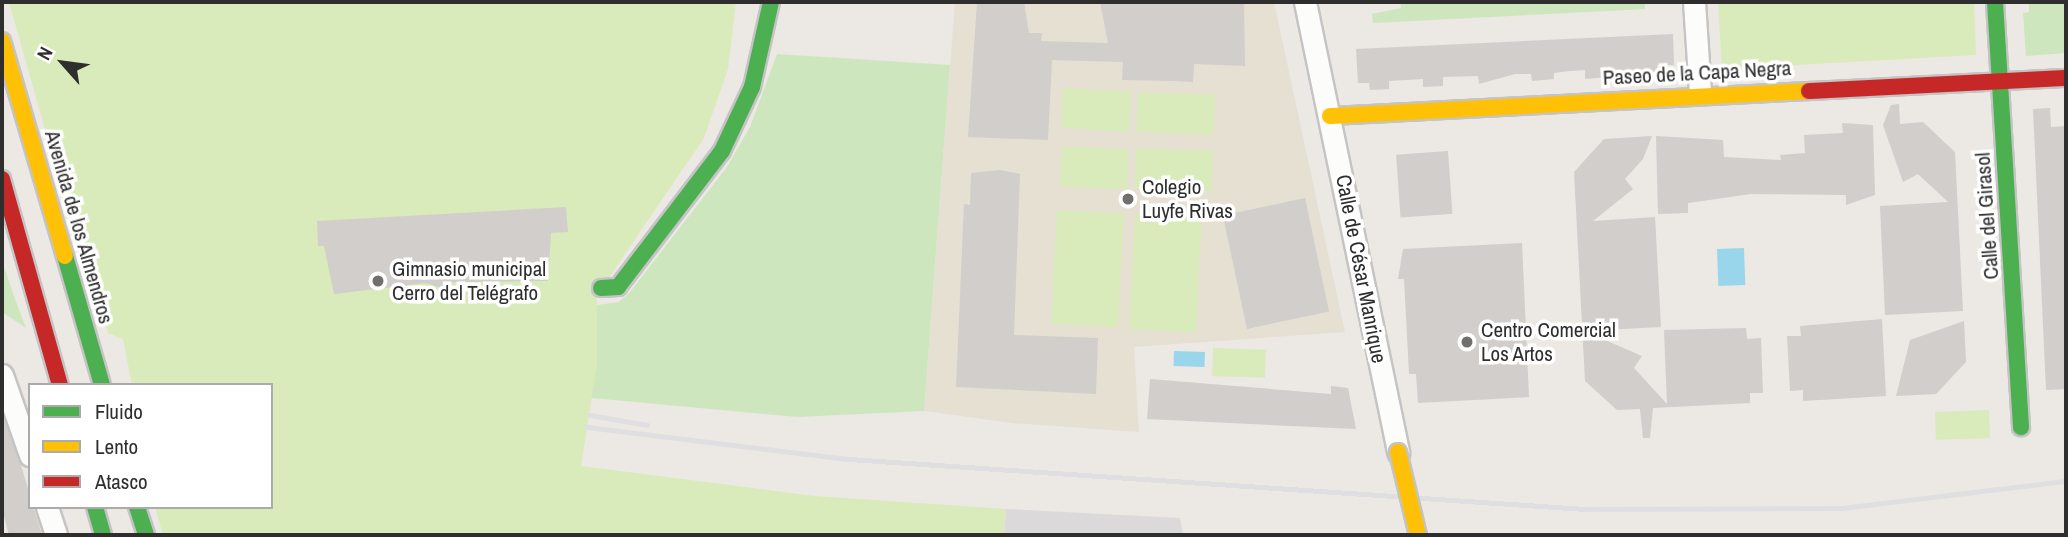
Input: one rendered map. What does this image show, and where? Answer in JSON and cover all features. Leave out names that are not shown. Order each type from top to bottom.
[{"type":"street","points":[[601,288],[618,287],[722,151],[752,86],[767,38],[771,2]]},
{"type":"street","name":"Calle de César Manrique","points":[[1305,2],[1398,452],[1418,535]]},
{"type":"street","points":[[1695,2],[1700,93]]},
{"type":"street","name":"Calle del Girasol","points":[[1995,2],[2021,427]]},
{"type":"street","name":"Avenida de los Almendros","points":[[2,41],[102,383]]},
{"type":"street","name":"Paseo de la Capa Negra","points":[[1330,116],[1700,93],[2066,78]]},
{"type":"street","points":[[2,179],[59,383]]},
{"type":"street","points":[[3,376],[28,450]]},
{"type":"street","points":[[48,509],[56,535]]},
{"type":"street","points":[[96,509],[103,535]]},
{"type":"street","points":[[138,509],[146,535]]},
{"type":"shaded area","name":"Colegio Luyfe Rivas","points":[[955,2],[1274,2],[1345,332],[1134,347],[1139,432],[1012,423],[924,411]]},
{"type":"shaded area","points":[[1006,509],[1180,518],[1183,535],[1004,535]]},
{"type":"green space","points":[[9,2],[736,2],[728,69],[704,138],[597,295],[597,363],[581,466],[814,496],[1006,509],[1004,535],[163,535],[156,509],[273,509],[273,383],[132,383],[123,339],[108,333],[74,199],[63,193]]},
{"type":"green space","points":[[1400,2],[1645,2],[1645,9],[1373,23],[1372,14],[1401,8]]},
{"type":"green space","points":[[1718,2],[1974,2],[1976,55],[1722,69]]},
{"type":"green space","points":[[2029,2],[2066,2],[2066,53],[2026,56],[2023,13],[2029,12]]},
{"type":"green space","points":[[777,54],[950,65],[924,411],[797,417],[549,394],[555,311],[619,302],[630,292],[727,167],[750,127]]},
{"type":"green space","points":[[1063,88],[1131,92],[1129,132],[1061,128]]},
{"type":"green space","points":[[1138,92],[1215,95],[1214,135],[1137,132]]},
{"type":"green space","points":[[1062,146],[1129,150],[1127,189],[1060,186]]},
{"type":"green space","points":[[1136,148],[1213,151],[1212,191],[1135,188]]},
{"type":"green space","points":[[1057,210],[1124,214],[1118,327],[1051,324]]},
{"type":"green space","points":[[1135,214],[1202,218],[1196,332],[1129,329]]},
{"type":"green space","points":[[2,261],[15,299],[26,328],[2,312]]},
{"type":"green space","points":[[1213,348],[1266,350],[1265,378],[1212,376]]},
{"type":"green space","points":[[1989,410],[1990,438],[1936,440],[1935,412]]},
{"type":"water","points":[[1744,248],[1745,285],[1718,286],[1717,249]]},
{"type":"water","points":[[1174,351],[1205,352],[1204,367],[1173,366]]},
{"type":"building","points":[[977,2],[1024,2],[1029,33],[1042,33],[1041,41],[1108,43],[1100,2],[1244,2],[1245,66],[1194,64],[1193,82],[1122,80],[1123,62],[1052,60],[1048,140],[968,137]]},
{"type":"building","points":[[1673,34],[1674,65],[1657,65],[1657,72],[1609,70],[1609,77],[1585,79],[1585,70],[1570,71],[1554,73],[1554,79],[1532,81],[1531,74],[1515,74],[1479,84],[1478,76],[1443,77],[1443,86],[1423,87],[1423,79],[1389,81],[1389,89],[1370,90],[1369,83],[1358,83],[1356,49]]},
{"type":"building","points":[[1899,104],[1900,124],[1923,122],[1955,152],[1963,311],[1885,315],[1880,206],[1948,202],[1918,174],[1903,182],[1883,125],[1891,105]]},
{"type":"building","points":[[2050,108],[2051,127],[2066,126],[2066,389],[2046,390],[2033,109]]},
{"type":"building","points":[[1842,123],[1873,125],[1875,195],[1846,205],[1846,195],[1751,194],[1688,203],[1688,213],[1658,214],[1656,136],[1723,140],[1724,157],[1781,160],[1780,155],[1805,153],[1804,135],[1843,133]]},
{"type":"building","points":[[1652,136],[1643,159],[1625,179],[1633,189],[1593,221],[1655,217],[1661,327],[1584,331],[1642,356],[1634,368],[1667,404],[1664,330],[1746,328],[1747,339],[1761,338],[1763,393],[1750,393],[1750,403],[1653,408],[1650,438],[1643,438],[1640,409],[1617,410],[1585,381],[1574,172],[1604,139]]},
{"type":"building","points":[[1448,151],[1452,214],[1401,217],[1396,155]]},
{"type":"building","points":[[1000,170],[1020,174],[1014,335],[1098,338],[1096,394],[956,387],[964,204],[970,205],[971,173]]},
{"type":"building","points":[[1305,198],[1329,311],[1247,329],[1223,215]]},
{"type":"building","points":[[566,207],[568,232],[551,233],[548,281],[454,282],[444,289],[426,283],[334,294],[324,246],[318,246],[317,221]]},
{"type":"building","name":"Centro Comercial Los Artos","points":[[1522,243],[1529,397],[1418,403],[1416,374],[1409,374],[1404,279],[1398,279],[1403,249]]},
{"type":"building","points":[[1882,319],[1886,396],[1803,401],[1803,390],[1790,391],[1787,336],[1801,336],[1800,326]]},
{"type":"building","points":[[1964,321],[1966,362],[1936,394],[1896,396],[1910,340]]},
{"type":"building","points":[[1150,379],[1331,394],[1331,386],[1348,388],[1356,429],[1147,419]]},
{"type":"building","points":[[2,414],[28,488],[28,509],[34,509],[42,535],[9,535],[2,509]]},
{"type":"railway","points":[[589,415],[647,425]]},
{"type":"railway","points":[[587,427],[849,459],[1585,509],[1842,508],[2066,481]]},
{"type":"traffic: fast","points":[[601,288],[618,287],[722,151],[752,87],[771,2]]},
{"type":"traffic: fast","points":[[1995,2],[2021,427]]},
{"type":"traffic: fast","points":[[65,256],[101,383]]},
{"type":"traffic: fast","points":[[96,509],[103,535]]},
{"type":"traffic: fast","points":[[138,509],[146,535]]},
{"type":"traffic: slow","points":[[2,41],[65,256]]},
{"type":"traffic: slow","points":[[1330,116],[1809,91]]},
{"type":"traffic: slow","points":[[1398,452],[1418,535]]},
{"type":"traffic: jam","points":[[1809,91],[2066,78]]},
{"type":"traffic: jam","points":[[2,179],[59,383]]},
{"type":"place","name":"Colegio Luyfe Rivas","points":[[1128,199]]},
{"type":"place","name":"Gimnasio municipal Cerro del Telégrafo","points":[[378,281]]},
{"type":"place","name":"Centro Comercial Los Artos","points":[[1467,342]]}]
